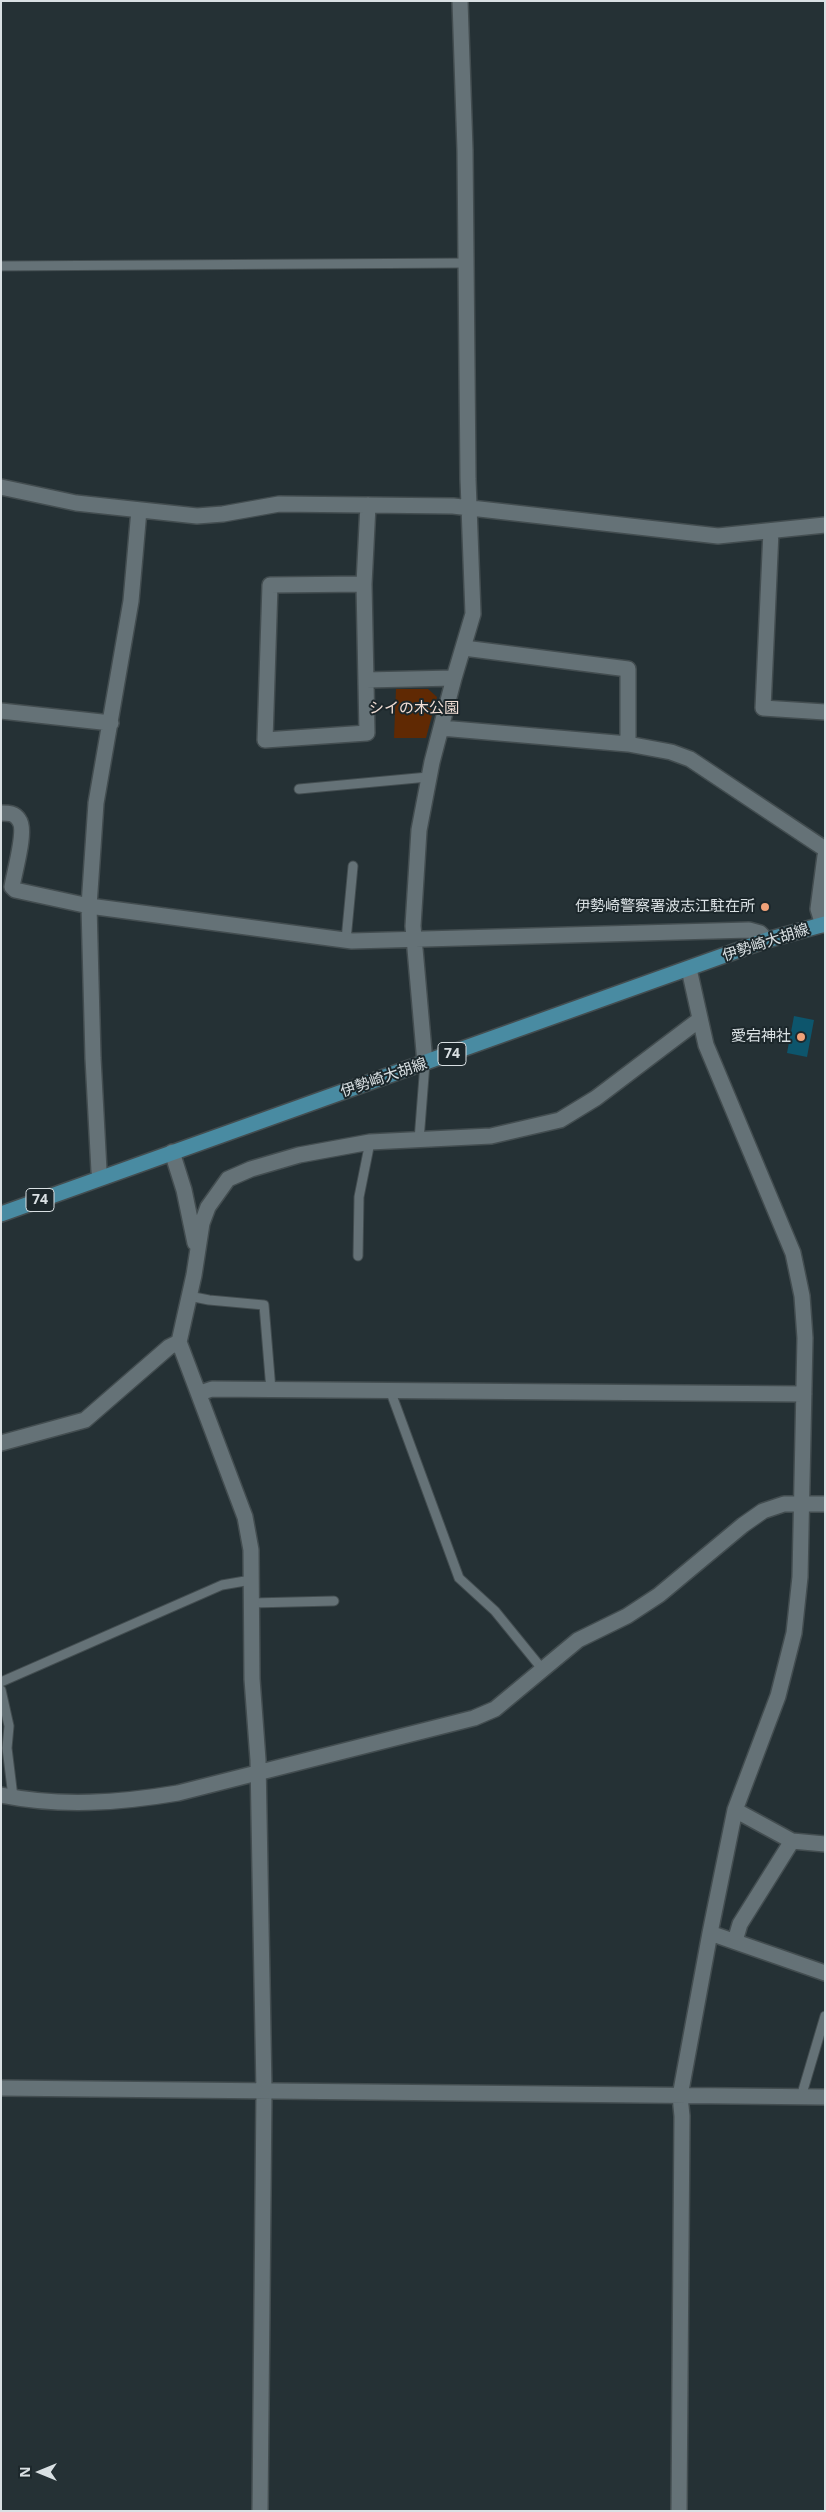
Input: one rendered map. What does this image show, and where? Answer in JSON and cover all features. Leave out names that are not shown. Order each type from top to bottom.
[{"type":"main road","name":"伊勢崎大胡線","points":[[1,1214],[767,940],[824,925]]},
{"type":"street","points":[[425,1063],[414,940],[414,895],[419,830],[428,776],[473,614],[465,263],[465,150],[460,1]]},
{"type":"street","points":[[1,487],[76,503],[208,516],[279,504],[453,506],[718,536],[825,525]]},
{"type":"street","points":[[364,584],[270,585],[265,740],[367,733],[364,584],[368,505]]},
{"type":"street","points":[[101,1177],[99,1171],[93,1058],[89,906],[96,803],[111,723],[130,601],[139,510]]},
{"type":"street","points":[[771,531],[763,708],[825,712]]},
{"type":"street","points":[[464,648],[628,668],[628,744]]},
{"type":"street","points":[[366,680],[454,678]]},
{"type":"street","points":[[1,711],[111,723]]},
{"type":"street","points":[[441,728],[628,744],[671,752],[690,759],[825,849]]},
{"type":"street","points":[[1,813],[14,814],[21,824],[12,887],[15,890],[89,906],[346,940],[414,940],[468,936],[750,930],[760,933],[767,940]]},
{"type":"street","points":[[824,925],[818,909],[825,856]]},
{"type":"street","points":[[680,2511],[682,2116],[680,2096],[735,1810],[788,1667],[799,1602],[804,1394],[802,1296],[793,1253],[715,1069],[699,1020],[689,969]]},
{"type":"street","points":[[260,2511],[264,2091],[258,1772],[252,1679],[251,1550],[245,1517],[200,1393],[186,1366],[179,1342],[202,1223],[208,1207],[228,1179],[251,1169],[308,1153],[370,1142],[491,1136],[560,1120],[596,1098],[699,1020]]},
{"type":"street","points":[[172,1152],[184,1190],[197,1249]]},
{"type":"street","points":[[1,1443],[85,1420],[170,1347],[179,1342]]},
{"type":"street","points":[[200,1393],[212,1389],[804,1394]]},
{"type":"street","points":[[7,1796],[64,1802],[128,1800],[178,1793],[474,1718],[495,1708],[578,1640],[627,1616],[659,1595],[743,1525],[763,1511],[784,1504],[825,1504]]},
{"type":"street","points":[[735,1810],[792,1841],[825,1844]]},
{"type":"street","points":[[735,1941],[740,1924],[792,1841]]},
{"type":"street","points":[[710,1933],[825,1973]]},
{"type":"street","points":[[1,2088],[825,2097]]},
{"type":"lane","points":[[1,266],[465,263]]},
{"type":"lane","points":[[299,789],[428,776]]},
{"type":"lane","points":[[346,940],[353,866]]},
{"type":"lane","points":[[419,1140],[425,1063]]},
{"type":"lane","points":[[358,1256],[359,1198],[370,1142]]},
{"type":"lane","points":[[189,1296],[209,1300],[264,1305],[271,1390]]},
{"type":"lane","points":[[390,1390],[459,1578],[495,1611],[543,1670]]},
{"type":"lane","points":[[1,1682],[222,1585],[251,1580]]},
{"type":"lane","points":[[252,1603],[334,1601]]},
{"type":"lane","points":[[1,1690],[9,1726],[7,1796]]},
{"type":"lane","points":[[801,2097],[825,2016]]},
{"type":"green space","name":"シイの木公園","points":[[396,689],[428,689],[437,697],[426,738],[394,738]]},
{"type":"building","name":"愛宕神社","points":[[794,1016],[814,1020],[807,1057],[787,1053]]},
{"type":"place","name":"伊勢崎警察署波志江駐在所","points":[[765,907]]},
{"type":"place","name":"愛宕神社","points":[[801,1037]]}]
